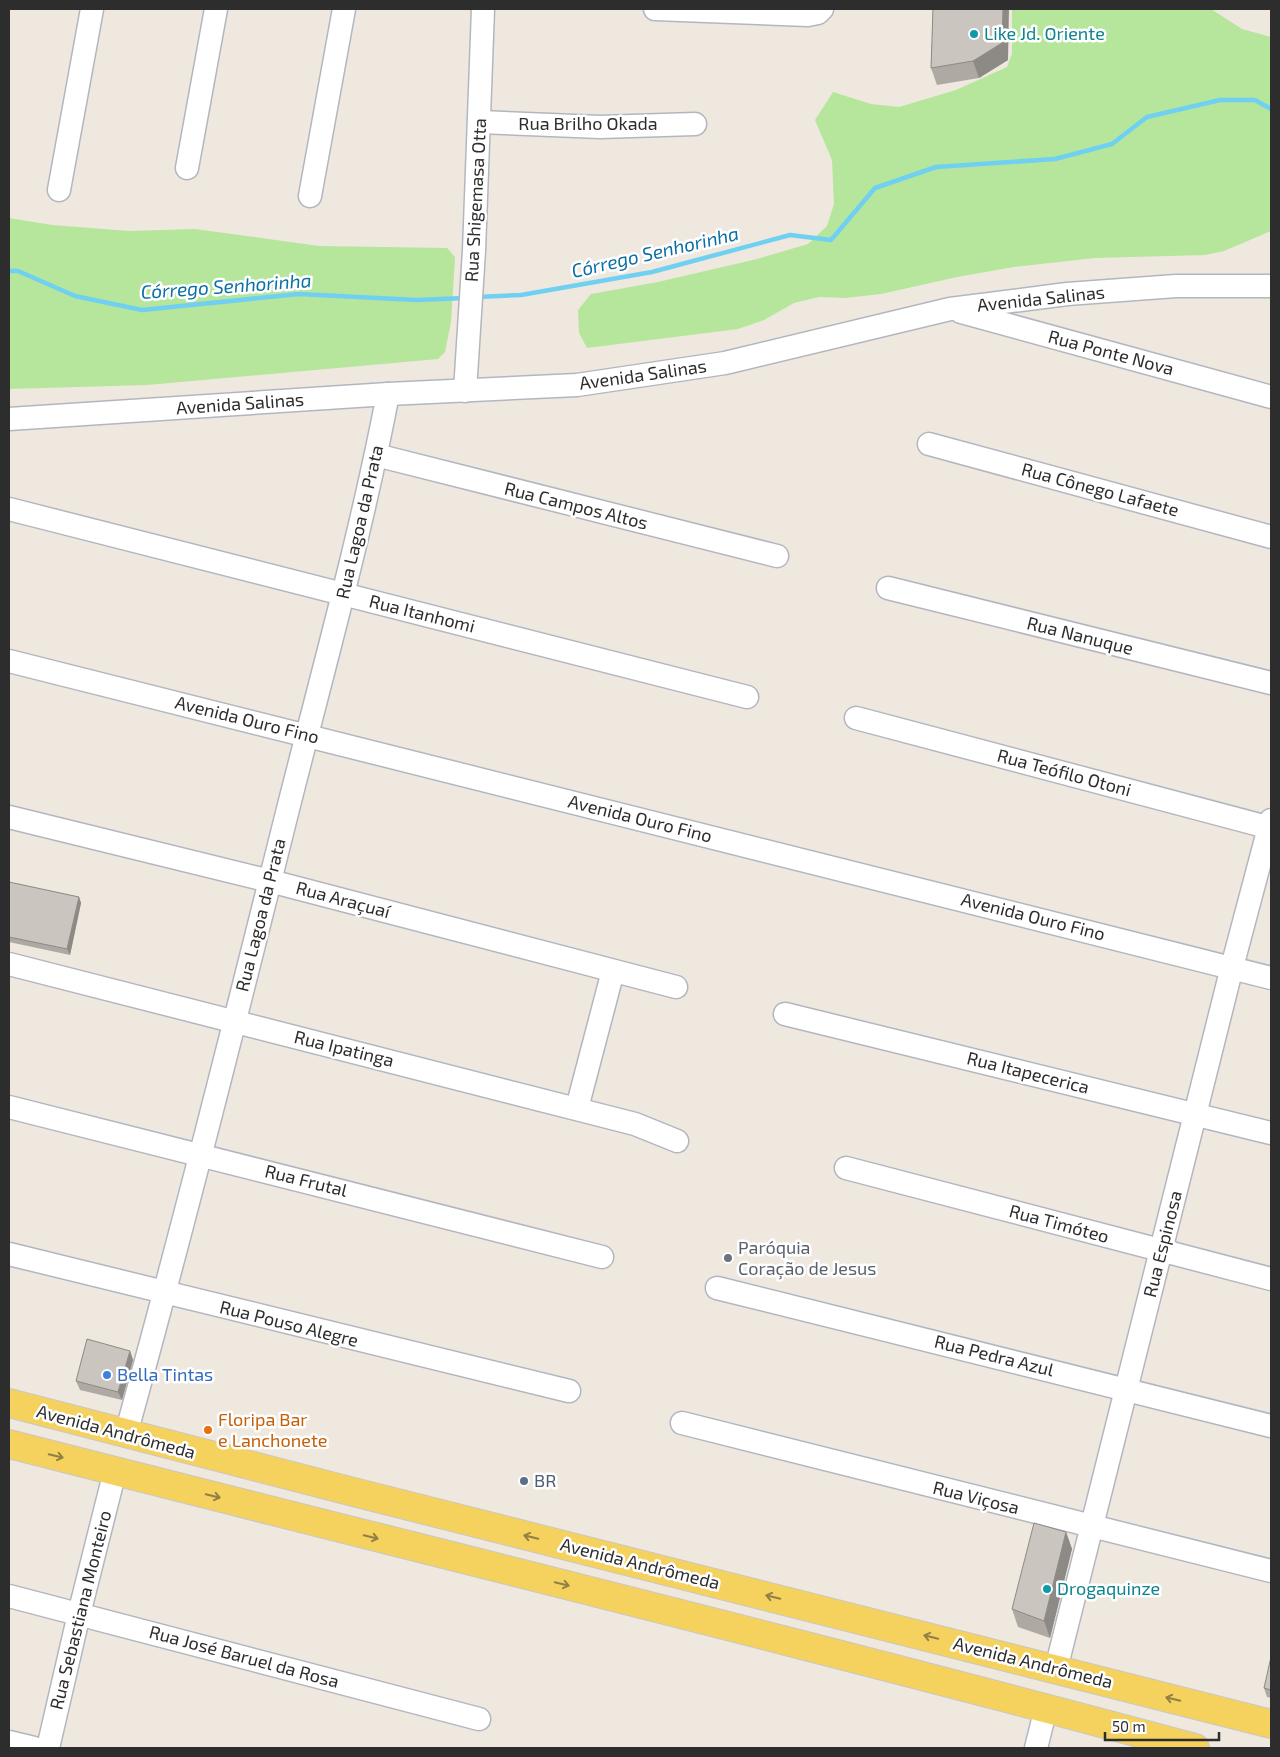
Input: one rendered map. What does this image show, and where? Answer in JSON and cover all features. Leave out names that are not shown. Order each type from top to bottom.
[{"type":"main road","name":"Avenida Andrômeda","points":[[9,1404],[444,1516],[1271,1724]]},
{"type":"main road","points":[[9,1444],[434,1553],[737,1627],[1195,1748]]},
{"type":"main road","points":[[434,1553],[444,1516]]},
{"type":"main road","points":[[737,1627],[745,1610],[744,1590]]},
{"type":"street","points":[[59,190],[92,9]]},
{"type":"street","points":[[186,168],[216,9]]},
{"type":"street","points":[[310,196],[344,9]]},
{"type":"street","name":"Rua Shigemasa Otta","points":[[465,391],[474,252],[483,9]]},
{"type":"street","points":[[655,9],[808,15],[818,13],[822,9]]},
{"type":"street","name":"Rua Brilho Okada","points":[[480,122],[600,127],[695,124]]},
{"type":"street","name":"Avenida Salinas","points":[[9,419],[388,394],[577,385],[725,363],[950,309],[1067,294],[1176,286],[1271,286]]},
{"type":"street","name":"Rua Ponte Nova","points":[[950,309],[1271,397]]},
{"type":"street","name":"Rua Lagoa da Prata","points":[[126,1434],[165,1294],[343,594],[376,455],[388,394]]},
{"type":"street","name":"Rua Cônego Lafaete","points":[[928,444],[1271,536]]},
{"type":"street","name":"Rua Campos Altos","points":[[376,455],[777,556]]},
{"type":"street","name":"Rua Itanhomi","points":[[9,509],[748,697]]},
{"type":"street","name":"Rua Nanuque","points":[[888,588],[1271,684]]},
{"type":"street","name":"Avenida Ouro Fino","points":[[9,661],[1271,978]]},
{"type":"street","name":"Rua Teófilo Otoni","points":[[856,718],[1271,825]]},
{"type":"street","name":"Rua Araçuaí","points":[[9,817],[676,987]]},
{"type":"street","name":"Rua Espinosa","points":[[1056,1669],[1232,967],[1271,825]]},
{"type":"street","name":"Rua Ipatinga","points":[[9,964],[576,1108],[635,1124],[677,1141]]},
{"type":"street","points":[[576,1108],[612,971]]},
{"type":"street","name":"Rua Itapecerica","points":[[786,1014],[1271,1133]]},
{"type":"street","name":"Rua Frutal","points":[[9,1107],[602,1257]]},
{"type":"street","name":"Rua Timóteo","points":[[846,1168],[1271,1279]]},
{"type":"street","name":"Rua Pouso Alegre","points":[[9,1254],[165,1294],[569,1391]]},
{"type":"street","name":"Rua Pedra Azul","points":[[717,1288],[1271,1426]]},
{"type":"street","name":"Rua Viçosa","points":[[682,1423],[1271,1571]]},
{"type":"street","name":"Rua Sebastiana Monteiro","points":[[48,1748],[78,1614],[115,1471]]},
{"type":"street","name":"Rua José Baruel da Rosa","points":[[9,1596],[479,1719]]},
{"type":"street","points":[[1036,1748],[1046,1708]]},
{"type":"street","points":[[9,1742],[34,1748]]},
{"type":"green space","points":[[1012,9],[1211,9],[1242,29],[1271,37],[1271,231],[1224,251],[1205,255],[1095,258],[1014,267],[957,277],[881,294],[845,298],[819,297],[794,303],[764,320],[738,329],[587,348],[579,333],[578,310],[591,294],[658,282],[757,259],[808,244],[827,226],[834,204],[832,160],[815,120],[833,92],[871,104],[899,107],[956,90],[1007,67],[1012,54]]},
{"type":"green space","points":[[9,218],[52,225],[129,231],[195,229],[319,246],[447,248],[455,257],[451,322],[445,352],[438,359],[147,385],[9,389]]},
{"type":"building","name":"Like Jd. Oriente","points":[[933,9],[1003,9],[1002,43],[973,61],[931,68]]},
{"type":"building","points":[[9,882],[79,897],[67,949],[9,937]]},
{"type":"building","name":"Bella Tintas","points":[[87,1339],[130,1351],[118,1392],[76,1381]]},
{"type":"building","points":[[1034,1523],[1066,1532],[1044,1621],[1012,1609]]},
{"type":"building","points":[[1271,1657],[1271,1690],[1264,1688]]},
{"type":"waterway","name":"Córrego Senhorinha","points":[[477,297],[521,295],[652,272],[790,235],[831,240],[875,188],[936,167],[1055,159],[1112,144],[1147,117],[1220,100],[1255,100],[1271,109]]},
{"type":"waterway","name":"Córrego Senhorinha","points":[[9,271],[18,271],[75,296],[142,310],[299,294],[417,300],[465,298]]},
{"type":"place","name":"Like Jd. Oriente","points":[[974,34]]},
{"type":"place","name":"Paróquia Coração de Jesus","points":[[728,1258]]},
{"type":"place","name":"Bella Tintas","points":[[107,1375]]},
{"type":"place","name":"Floripa Bar e Lanchonete","points":[[208,1430]]},
{"type":"place","name":"BR","points":[[524,1481]]},
{"type":"place","name":"Drogaquinze","points":[[1047,1589]]}]
